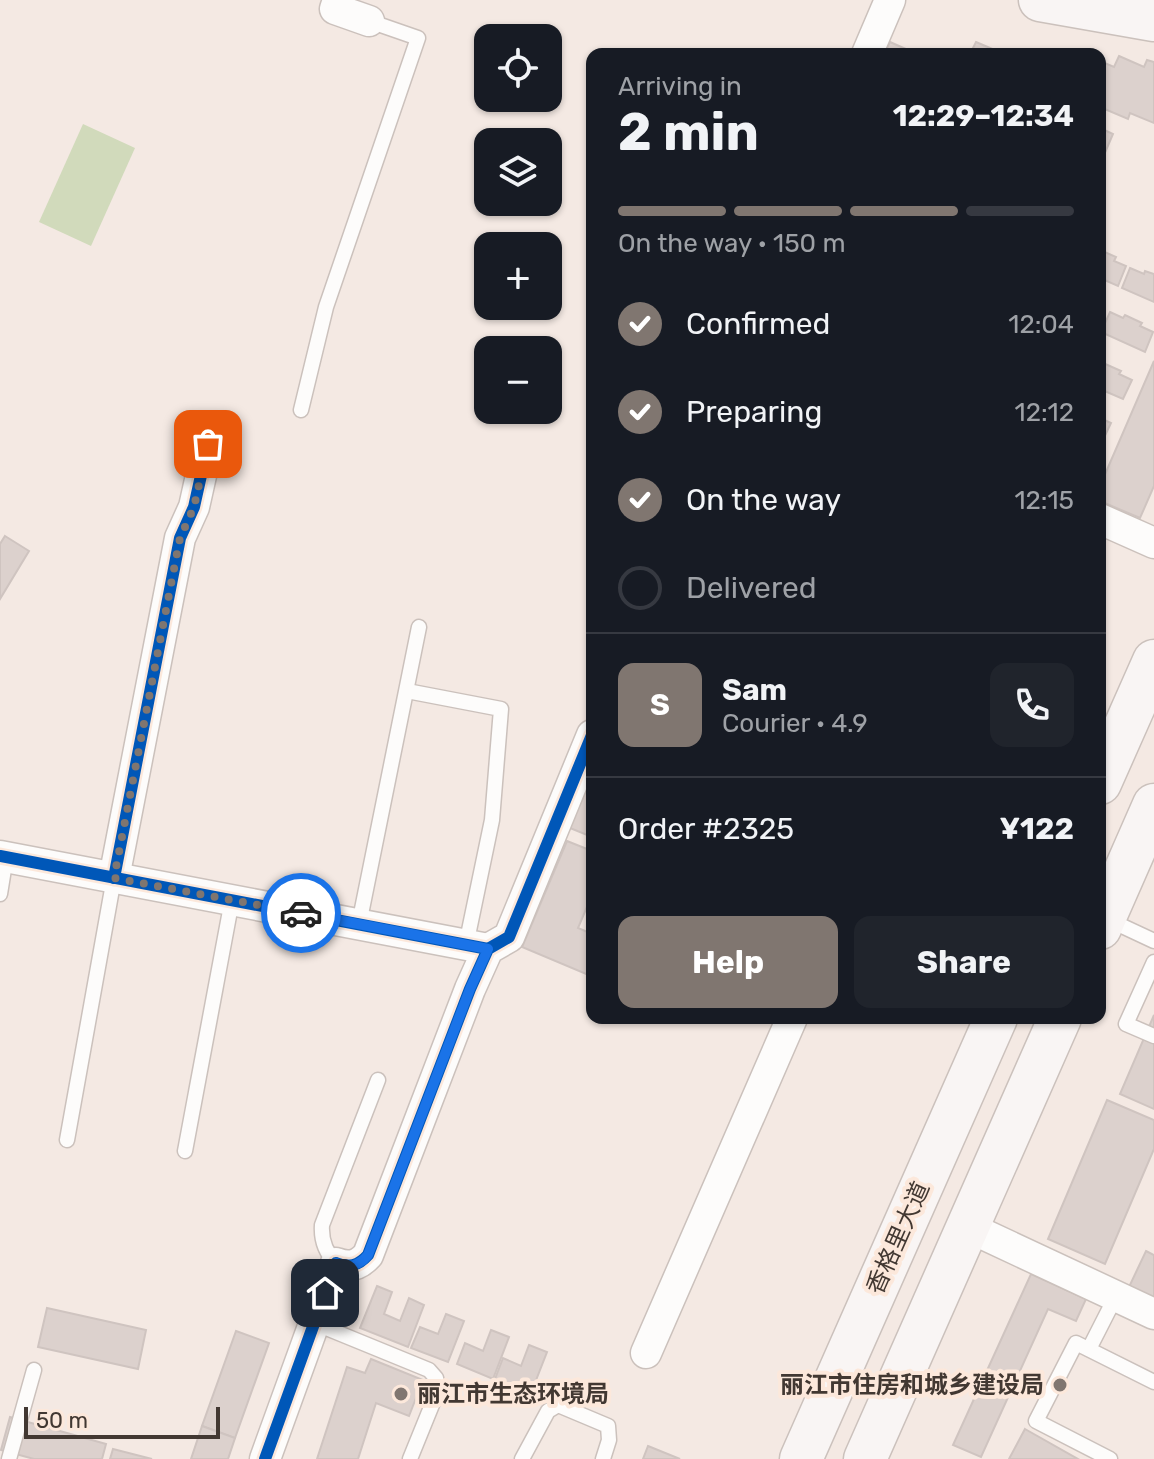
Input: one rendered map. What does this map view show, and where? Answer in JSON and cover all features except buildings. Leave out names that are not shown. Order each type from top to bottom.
[{"type":"main road","points":[[1040,0],[1154,20]]},
{"type":"main road","points":[[1106,769],[1154,661]]},
{"type":"main road","points":[[1106,914],[1154,805]]},
{"type":"main road","name":"香格里大道","points":[[801,1459],[993,1024]]},
{"type":"main road","points":[[865,1459],[1057,1024]]},
{"type":"street","points":[[338,0],[335,9],[369,21]]},
{"type":"street","points":[[870,48],[890,0]]},
{"type":"street","points":[[114,878],[180,538],[194,507],[208,444]]},
{"type":"street","points":[[1106,522],[1154,543]]},
{"type":"street","points":[[3,857],[477,947],[509,937],[586,750]]},
{"type":"street","points":[[265,1459],[336,1263],[348,1267],[362,1262],[368,1255],[470,989],[477,947]]},
{"type":"street","points":[[646,1353],[789,1024]]},
{"type":"street","points":[[968,1227],[1154,1314]]},
{"type":"lane","points":[[301,410],[326,307],[418,38],[369,21]]},
{"type":"lane","points":[[359,924],[419,627]]},
{"type":"lane","points":[[407,691],[501,709],[477,947]]},
{"type":"lane","points":[[0,894],[3,857]]},
{"type":"lane","points":[[67,1140],[114,878]]},
{"type":"lane","points":[[185,1151],[232,900]]},
{"type":"lane","points":[[1106,924],[1154,941]]},
{"type":"lane","points":[[1154,962],[1126,1024],[1154,1036]]},
{"type":"lane","points":[[336,1263],[323,1243],[322,1225],[378,1080]]},
{"type":"lane","points":[[1089,1349],[1116,1296]]},
{"type":"lane","points":[[314,1323],[429,1370],[436,1378],[438,1390],[410,1459]]},
{"type":"lane","points":[[1110,1459],[1036,1421],[1076,1343],[1154,1382]]},
{"type":"lane","points":[[9,1459],[34,1370]]},
{"type":"lane","points":[[522,1459],[548,1411],[558,1405],[608,1426],[609,1440],[603,1459]]},
{"type":"green space","points":[[83,124],[135,148],[91,246],[39,222]]},
{"type":"cycle path","points":[[114,878],[180,538],[194,507],[208,444]]},
{"type":"cycle path","points":[[265,1459],[336,1263],[353,1265],[368,1255],[470,989],[488,949],[509,937],[586,750]]},
{"type":"cycle path","points":[[0,856],[488,949]]},
{"type":"way so far","points":[[208,444],[194,507],[180,538],[114,878],[301,913]]},
{"type":"place","name":"丽江市住房和城乡建设局","points":[[1060,1385]]},
{"type":"place","name":"丽江市生态环境局","points":[[401,1394]]},
{"type":"route","points":[[301,913],[488,949],[368,1255],[362,1262],[348,1267],[336,1263],[325,1293]]}]
